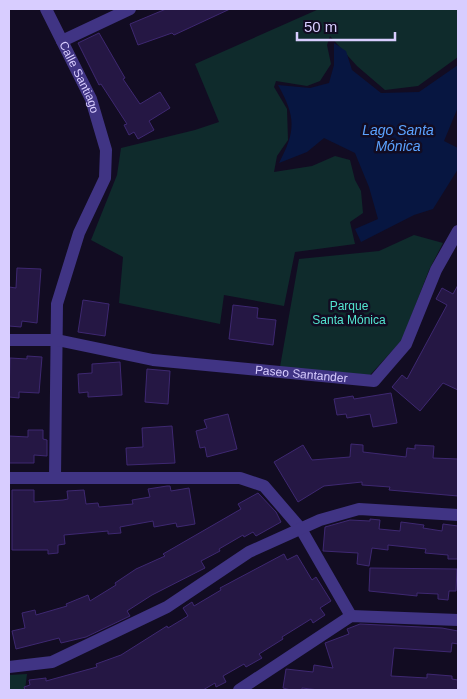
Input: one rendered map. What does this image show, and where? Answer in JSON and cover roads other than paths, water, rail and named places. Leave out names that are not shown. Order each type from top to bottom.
[{"type":"street","name":"Calle Santiago","points":[[46,9],[91,99],[106,150],[105,178],[79,233],[57,304],[56,478]]},
{"type":"street","points":[[62,41],[130,9]]},
{"type":"street","name":"Paseo Santander","points":[[57,340],[153,360],[374,381],[406,344],[436,270],[458,232]]},
{"type":"street","points":[[9,340],[57,340]]},
{"type":"street","points":[[9,478],[240,478],[264,486],[301,529],[351,616]]},
{"type":"street","points":[[9,667],[52,662],[70,654],[167,608],[249,552],[320,520],[359,510],[458,515]]},
{"type":"street","points":[[239,690],[351,616],[458,620]]},
{"type":"water","name":"Lago Santa Mónica","points":[[334,43],[346,51],[352,70],[381,93],[419,92],[458,65],[458,107],[444,141],[458,148],[458,169],[433,209],[414,215],[361,242],[355,229],[378,219],[369,187],[355,153],[324,138],[307,152],[279,163],[289,142],[292,124],[288,106],[278,85],[310,88],[329,83],[334,65]]},
{"type":"park label","name":"Parque Santa Mónica","points":[[349,313]]}]
